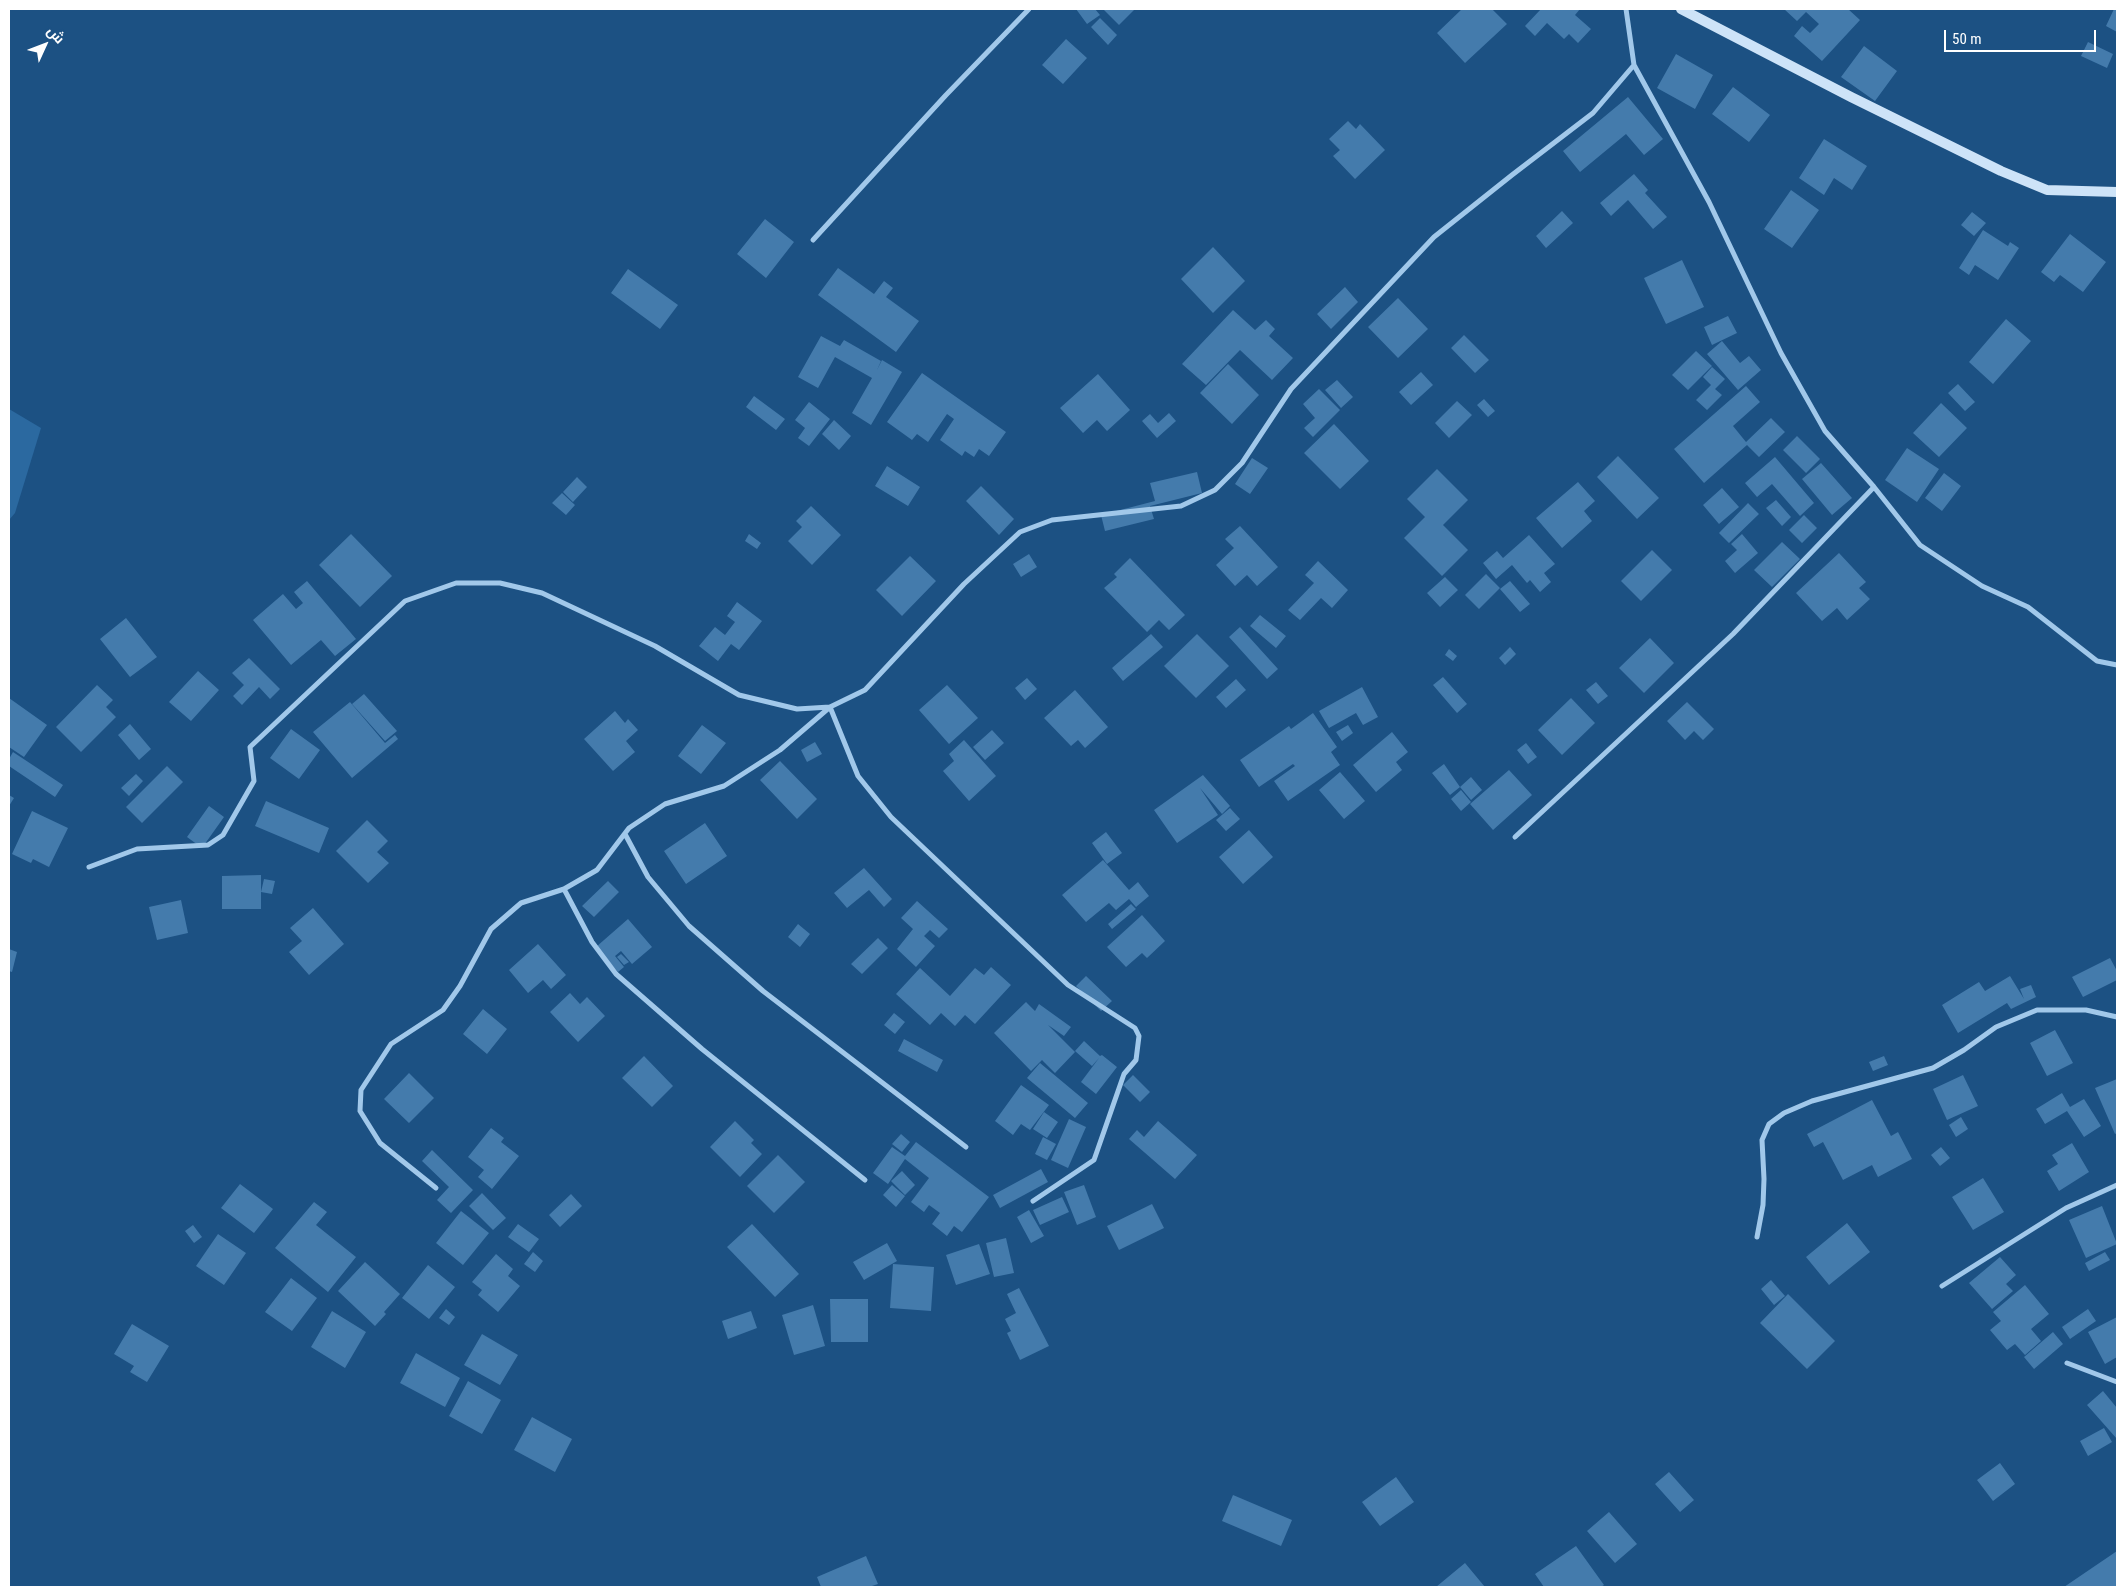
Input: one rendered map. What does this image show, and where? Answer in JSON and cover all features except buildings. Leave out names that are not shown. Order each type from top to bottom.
[{"type":"main road","points":[[1681,9],[1851,97],[2002,171],[2047,190],[2117,192]]},
{"type":"street","points":[[813,240],[946,95],[1029,9]]},
{"type":"street","points":[[1626,9],[1634,65],[1708,202],[1781,353],[1825,431],[1874,487],[1920,545],[1982,586],[2028,607],[2096,661],[2117,665]]},
{"type":"street","points":[[436,1188],[380,1143],[360,1111],[361,1090],[391,1044],[443,1010],[460,986],[491,929],[521,903],[564,889],[596,870],[629,828],[665,804],[724,786],[780,750],[830,707],[866,690],[964,584],[1020,532],[1052,520],[1181,506],[1216,490],[1242,463],[1291,389],[1434,238],[1512,175],[1593,114],[1634,65]]},
{"type":"street","points":[[1515,837],[1733,634],[1874,487]]},
{"type":"street","points":[[89,867],[137,848],[208,845],[223,835],[254,781],[250,747],[405,601],[456,583],[500,582],[542,593],[655,646],[739,695],[797,709],[830,707]]},
{"type":"street","points":[[830,707],[858,776],[891,817],[1068,985],[1135,1028],[1139,1036],[1136,1060],[1124,1074],[1094,1160],[1033,1201]]},
{"type":"street","points":[[625,834],[648,877],[689,926],[763,991],[966,1147]]},
{"type":"street","points":[[564,889],[592,942],[616,974],[702,1050],[865,1180]]},
{"type":"street","points":[[1757,1237],[1763,1205],[1762,1140],[1769,1124],[1784,1113],[1812,1100],[1933,1068],[1964,1050],[1996,1026],[2037,1010],[2086,1010],[2117,1017]]},
{"type":"street","points":[[1942,1286],[2066,1208],[2117,1185]]},
{"type":"street","points":[[2067,1363],[2117,1382]]},
{"type":"shaded area","points":[[9,409],[41,428],[15,513],[9,520]]}]
